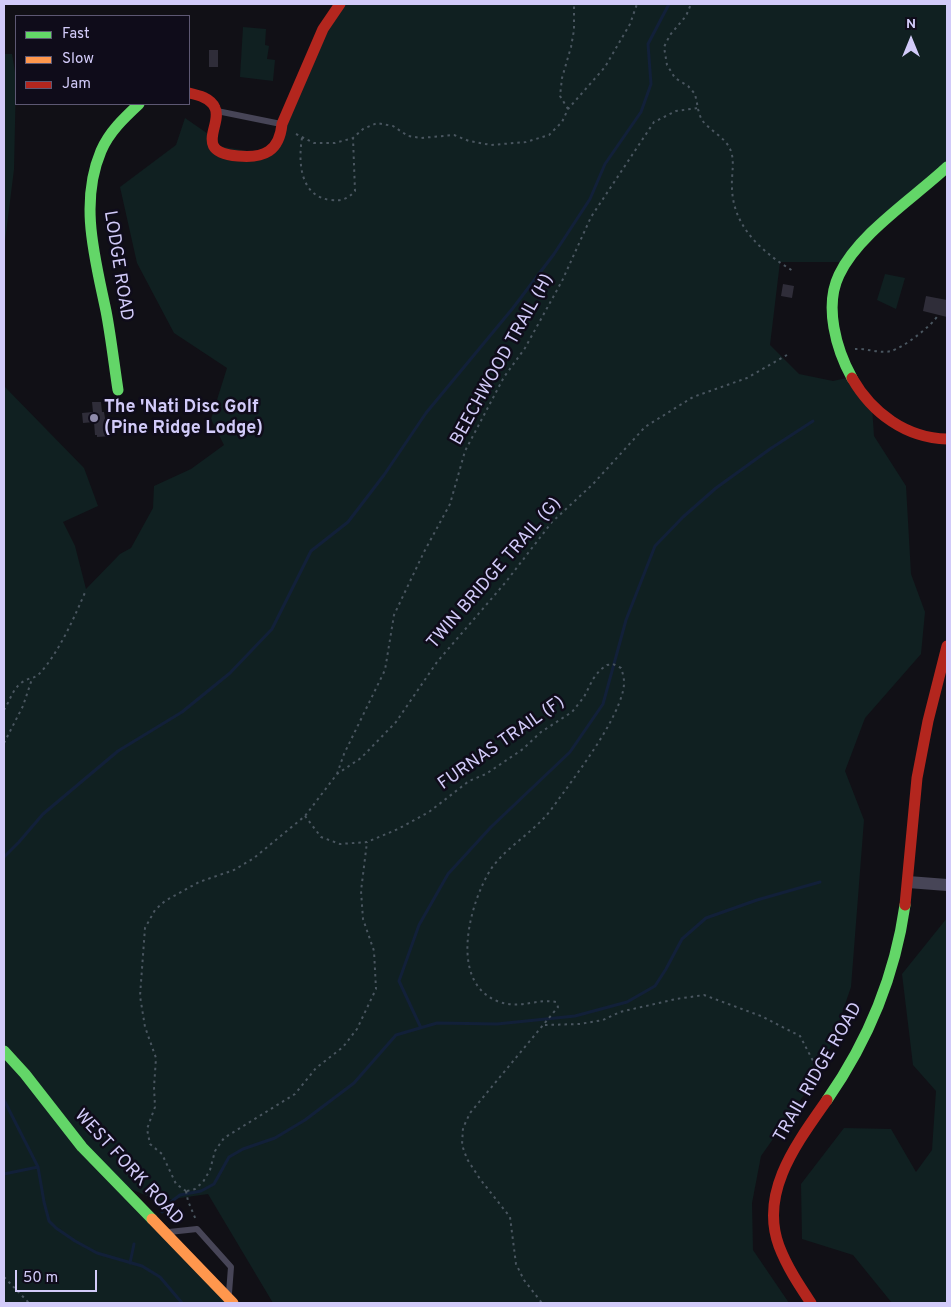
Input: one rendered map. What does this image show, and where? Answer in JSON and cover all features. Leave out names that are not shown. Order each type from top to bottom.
[{"type":"street","points":[[190,93],[204,97],[214,105],[217,112],[211,136],[213,145],[220,152],[232,156],[248,157],[265,154],[274,147],[280,135],[282,124],[323,28],[340,4]]},
{"type":"street","name":"LODGE ROAD","points":[[118,390],[94,256],[88,196],[95,166],[103,147],[128,112],[138,105]]},
{"type":"street","points":[[946,170],[900,206],[846,262],[833,290],[833,322],[840,351],[851,377],[859,390],[883,416],[909,433],[923,437],[947,439]]},
{"type":"street","name":"TRAIL RIDGE ROAD","points":[[811,1303],[781,1253],[776,1238],[772,1207],[775,1192],[796,1146],[838,1083],[868,1031],[886,991],[898,945],[908,882],[914,798],[920,756],[947,646]]},
{"type":"street","points":[[908,882],[947,885]]},
{"type":"street","name":"WEST FORK ROAD","points":[[4,1050],[33,1082],[65,1128],[231,1301]]},
{"type":"lane","points":[[217,112],[282,124]]},
{"type":"lane","points":[[164,1233],[197,1229],[231,1267],[231,1301]]},
{"type":"path","points":[[568,109],[560,96],[562,78],[574,30],[574,4]]},
{"type":"path","points":[[282,124],[302,138],[314,143],[335,143],[353,138],[363,129],[377,123],[392,126],[408,136],[421,138],[454,134],[469,141],[491,145],[526,142],[549,135],[562,122],[568,109],[605,67],[630,24],[637,4]]},
{"type":"path","points":[[691,4],[686,16],[670,35],[664,47],[667,65],[676,78],[696,94],[701,119],[729,145],[733,158],[732,190],[740,222],[757,245],[773,259],[793,271]]},
{"type":"path","name":"BEECHWOOD TRAIL (H)","points":[[337,774],[344,754],[385,670],[394,615],[424,552],[450,504],[465,451],[504,377],[525,348],[562,281],[591,217],[654,122],[676,110],[698,108]]},
{"type":"path","points":[[302,138],[300,153],[301,169],[308,187],[317,197],[340,201],[348,198],[355,191],[353,138]]},
{"type":"path","points":[[840,351],[860,349],[882,352],[892,351],[905,344],[931,324],[938,315]]},
{"type":"path","name":"TWIN BRIDGE TRAIL (G)","points":[[186,1191],[176,1184],[162,1154],[150,1144],[147,1129],[155,1107],[156,1058],[145,1027],[140,996],[145,928],[154,910],[165,901],[199,882],[234,870],[254,858],[305,816],[337,774],[362,758],[396,722],[437,662],[505,583],[552,522],[593,484],[645,427],[693,397],[747,378],[787,355]]},
{"type":"path","points":[[4,710],[13,692],[24,681],[38,675],[54,654],[75,617],[86,590]]},
{"type":"path","name":"FURNAS TRAIL (F)","points":[[305,816],[321,837],[340,844],[367,842],[398,829],[429,812],[469,781],[486,774],[522,749],[541,732],[572,712],[584,697],[600,670],[607,665],[613,664],[621,668],[625,679],[623,692],[609,724],[545,817],[502,856],[492,869],[473,910],[470,927],[467,957],[472,977],[484,994],[496,1001],[509,1005],[526,1005],[550,1001],[556,1002],[558,1007],[470,1113],[463,1128],[462,1145],[467,1159],[480,1179],[510,1217],[516,1264],[524,1280],[542,1303]]},
{"type":"path","points":[[4,743],[23,706],[32,678]]},
{"type":"path","points":[[197,1229],[196,1217],[188,1201],[186,1191],[195,1188],[203,1182],[210,1170],[215,1151],[224,1138],[295,1094],[316,1068],[343,1047],[357,1029],[376,989],[374,951],[363,919],[362,891],[367,842]]},
{"type":"path","points":[[545,1025],[580,1024],[602,1020],[620,1012],[676,999],[704,995],[761,1016],[800,1036],[824,1080]]},
{"type":"path","points":[[4,1277],[29,1303]]},
{"type":"shaded area","points":[[340,4],[947,4],[947,167],[847,262],[780,262],[770,345],[799,374],[833,381],[851,377],[872,406],[874,436],[906,486],[911,574],[925,612],[921,654],[865,718],[845,771],[864,820],[851,987],[823,1068],[761,1156],[752,1203],[753,1250],[789,1303],[273,1303],[208,1194],[159,1201],[119,1184],[233,1303],[4,1303],[4,386],[84,468],[98,506],[63,522],[75,546],[86,589],[120,554],[131,548],[153,508],[154,486],[191,469],[224,445],[211,419],[227,368],[174,333],[137,263],[120,187],[176,145],[185,118],[211,136],[213,145],[265,154]]},
{"type":"shaded area","points":[[243,27],[266,29],[265,45],[269,46],[267,59],[275,60],[273,81],[240,77]]},
{"type":"shaded area","points":[[4,54],[12,54],[15,72],[14,169],[4,249]]},
{"type":"shaded area","points":[[885,274],[905,278],[896,309],[877,300]]},
{"type":"shaded area","points":[[947,918],[947,1303],[892,1303],[853,1255],[802,1239],[801,1184],[844,1128],[891,1129],[916,1172],[932,1150],[936,1091],[913,1065],[902,974]]},
{"type":"building","points":[[209,50],[218,50],[218,67],[209,67]]},
{"type":"building","points":[[783,284],[794,286],[792,298],[781,296]]},
{"type":"building","points":[[926,296],[947,300],[947,317],[923,311]]},
{"type":"building","name":"The 'Nati Disc Golf (Pine Ridge Lodge)","points":[[92,402],[101,402],[106,424],[111,424],[112,436],[97,437],[95,435],[94,422],[83,423],[82,413],[93,412]]},
{"type":"waterway","points":[[4,857],[43,814],[118,751],[182,712],[230,673],[272,629],[311,551],[348,522],[384,475],[426,413],[513,308],[554,254],[590,199],[605,164],[641,112],[651,84],[648,44],[669,4]]},
{"type":"waterway","points":[[421,1028],[399,981],[419,925],[448,874],[491,827],[570,752],[603,704],[626,620],[655,546],[683,517],[716,488],[813,421]]},
{"type":"waterway","points":[[162,1212],[180,1195],[201,1191],[214,1184],[229,1157],[243,1149],[275,1138],[305,1120],[354,1083],[396,1035],[437,1023],[497,1024],[575,1016],[627,1002],[655,986],[682,939],[706,918],[757,900],[820,882]]},
{"type":"waterway","points":[[4,1100],[38,1167],[49,1221],[75,1241],[97,1253],[142,1266],[160,1277],[182,1303]]},
{"type":"waterway","points":[[4,1174],[38,1167]]},
{"type":"waterway","points":[[130,1263],[134,1244]]},
{"type":"traffic: fast","points":[[118,390],[108,321],[91,231],[91,190],[94,171],[104,144],[117,126],[138,105]]},
{"type":"traffic: fast","points":[[852,378],[841,354],[832,314],[832,300],[839,275],[859,245],[888,217],[947,167]]},
{"type":"traffic: fast","points":[[827,1100],[855,1055],[878,1007],[894,957],[905,905]]},
{"type":"traffic: fast","points":[[4,1051],[25,1074],[82,1147],[152,1219]]},
{"type":"traffic: slow","points":[[152,1219],[233,1303]]},
{"type":"traffic: jam","points":[[190,93],[207,99],[215,108],[216,115],[212,137],[216,149],[238,156],[258,155],[269,151],[275,146],[282,124],[323,29],[340,4]]},
{"type":"traffic: jam","points":[[852,378],[870,402],[892,421],[918,434],[932,438],[947,439]]},
{"type":"traffic: jam","points":[[905,905],[917,778],[928,721],[947,646]]},
{"type":"traffic: jam","points":[[811,1303],[789,1269],[782,1254],[774,1226],[774,1206],[777,1187],[784,1169],[804,1133],[827,1100]]},
{"type":"place","name":"The 'Nati Disc Golf (Pine Ridge Lodge)","points":[[94,418]]}]
